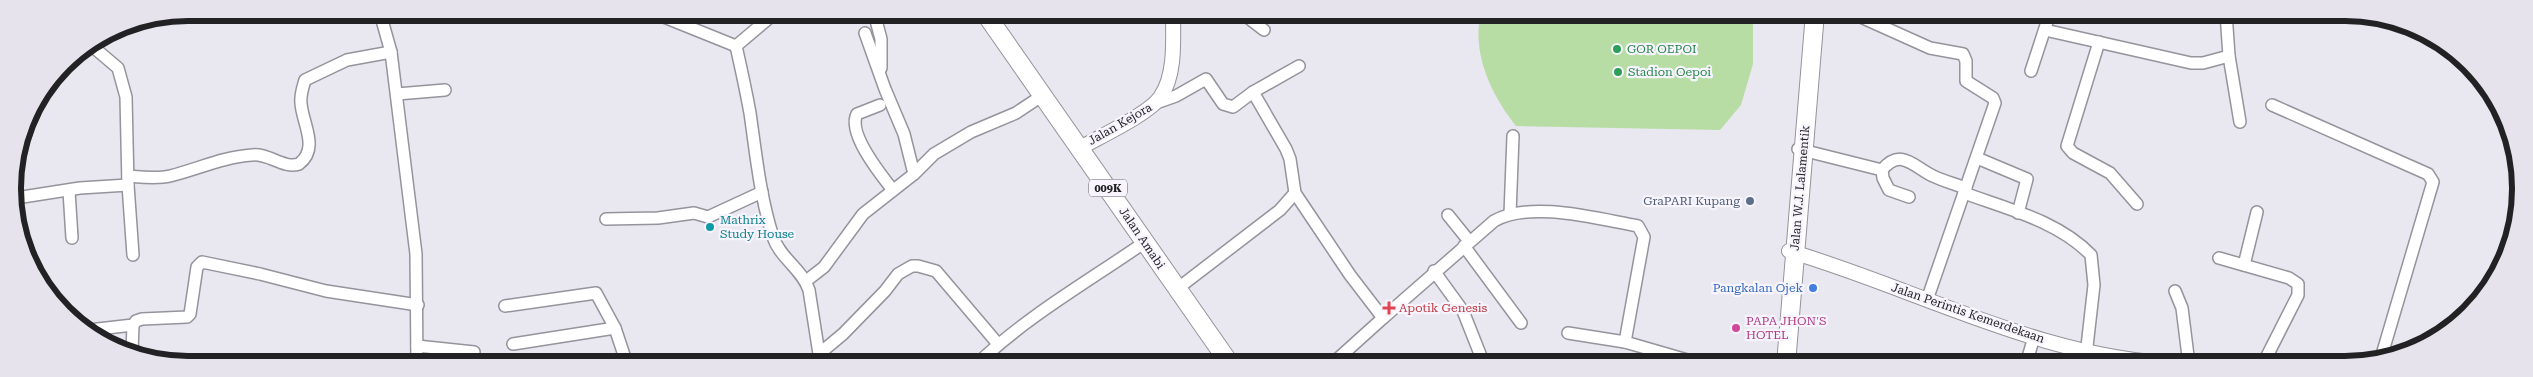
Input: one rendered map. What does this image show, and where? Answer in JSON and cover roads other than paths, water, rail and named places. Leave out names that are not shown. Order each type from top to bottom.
[{"type":"main road","name":"Jalan Amabi","points":[[991,22],[1224,355]]},
{"type":"main road","points":[[1786,355],[1787,310],[1800,149],[1807,22]]},
{"type":"main road","name":"Jalan W.J. Lalamentik","points":[[1800,149],[1814,22]]},
{"type":"main road","points":[[1780,355],[1787,310]]},
{"type":"street","points":[[383,22],[391,52],[416,254],[417,355]]},
{"type":"street","points":[[676,22],[736,46]]},
{"type":"street","points":[[736,46],[764,22]]},
{"type":"street","points":[[877,22],[881,38],[880,75]]},
{"type":"street","name":"Jalan Kejora","points":[[1080,148],[1156,103],[1166,88],[1169,78],[1172,22]]},
{"type":"street","points":[[1254,22],[1264,30]]},
{"type":"street","points":[[1872,22],[1930,48],[1963,54],[1966,57],[1966,80],[1993,98],[1995,103],[1927,300]]},
{"type":"street","points":[[2031,71],[2047,22]]},
{"type":"street","points":[[2227,22],[2229,56],[2240,122]]},
{"type":"street","points":[[2045,30],[2191,63],[2203,63],[2229,56]]},
{"type":"street","points":[[865,33],[904,134],[914,174]]},
{"type":"street","points":[[2099,42],[2068,140],[2073,152],[2110,173],[2137,204]]},
{"type":"street","points":[[736,46],[762,192],[777,246],[785,259],[806,281],[818,355]]},
{"type":"street","points":[[96,49],[118,68],[126,97],[128,181],[133,255]]},
{"type":"street","points":[[22,197],[170,176],[223,159],[254,154],[286,164],[300,164],[308,154],[307,128],[300,99],[305,80],[347,60],[391,52]]},
{"type":"street","points":[[1156,103],[1176,96],[1206,79],[1223,104],[1230,107],[1236,106],[1253,92],[1300,66]]},
{"type":"street","points":[[397,94],[445,90]]},
{"type":"street","points":[[1253,92],[1286,149],[1290,159],[1295,193],[1350,275],[1383,318]]},
{"type":"street","points":[[806,281],[824,267],[863,214],[892,189],[914,174],[934,154],[971,132],[1016,113],[1043,95]]},
{"type":"street","points":[[880,105],[857,114],[854,122],[859,139],[866,152],[892,189]]},
{"type":"street","points":[[2272,105],[2428,174],[2433,182],[2383,351]]},
{"type":"street","points":[[1510,214],[1512,136]]},
{"type":"street","points":[[1800,149],[1882,170]]},
{"type":"street","points":[[1977,158],[2027,179],[2018,213]]},
{"type":"street","points":[[1882,170],[1894,160],[1906,160],[1932,176],[1965,191],[2040,220],[2056,229],[2091,256],[2094,285],[2086,355]]},
{"type":"street","points":[[1882,170],[1882,178],[1889,190],[1909,197]]},
{"type":"street","points":[[69,192],[72,238]]},
{"type":"street","points":[[606,219],[658,218],[694,213],[708,217],[762,192]]},
{"type":"street","points":[[1177,289],[1280,210],[1295,193]]},
{"type":"street","points":[[1342,355],[1434,271],[1494,221],[1510,214],[1522,212],[1574,215],[1638,226],[1642,230],[1644,237],[1625,342]]},
{"type":"street","points":[[2244,265],[2257,212]]},
{"type":"street","points":[[1448,215],[1521,323]]},
{"type":"street","points":[[987,355],[998,344],[1038,314],[1146,242]]},
{"type":"street","points":[[2219,258],[2290,278],[2298,284],[2298,296],[2267,355]]},
{"type":"street","name":"Jalan Perintis Kemerdekaan","points":[[1791,259],[1927,300],[2081,355]]},
{"type":"street","points":[[98,329],[133,325],[139,320],[187,317],[190,314],[196,267],[202,262],[260,274],[326,291],[418,305]]},
{"type":"street","points":[[823,355],[885,291],[898,274],[912,266],[936,271],[998,344]]},
{"type":"street","points":[[1434,271],[1463,311],[1480,355]]},
{"type":"street","points":[[2175,291],[2182,308],[2188,355]]},
{"type":"street","points":[[504,306],[596,293],[616,328],[624,355]]},
{"type":"street","points":[[132,346],[133,325]]},
{"type":"street","points":[[513,344],[616,328]]},
{"type":"street","points":[[1568,333],[1625,342],[1670,355]]},
{"type":"street","points":[[2029,355],[2034,338]]},
{"type":"street","points":[[417,346],[474,352]]},
{"type":"place","name":"GOR OEPOI","points":[[1617,49]]},
{"type":"place","name":"Stadion Oepoi","points":[[1618,72]]},
{"type":"place","name":"GraPARI Kupang","points":[[1750,201]]},
{"type":"place","name":"Mathrix Study House","points":[[710,227]]},
{"type":"place","name":"Pangkalan Ojek","points":[[1813,288]]},
{"type":"place","name":"Apotik Genesis","points":[[1389,308]]},
{"type":"place","name":"PAPA JHON'S HOTEL","points":[[1736,328]]}]
